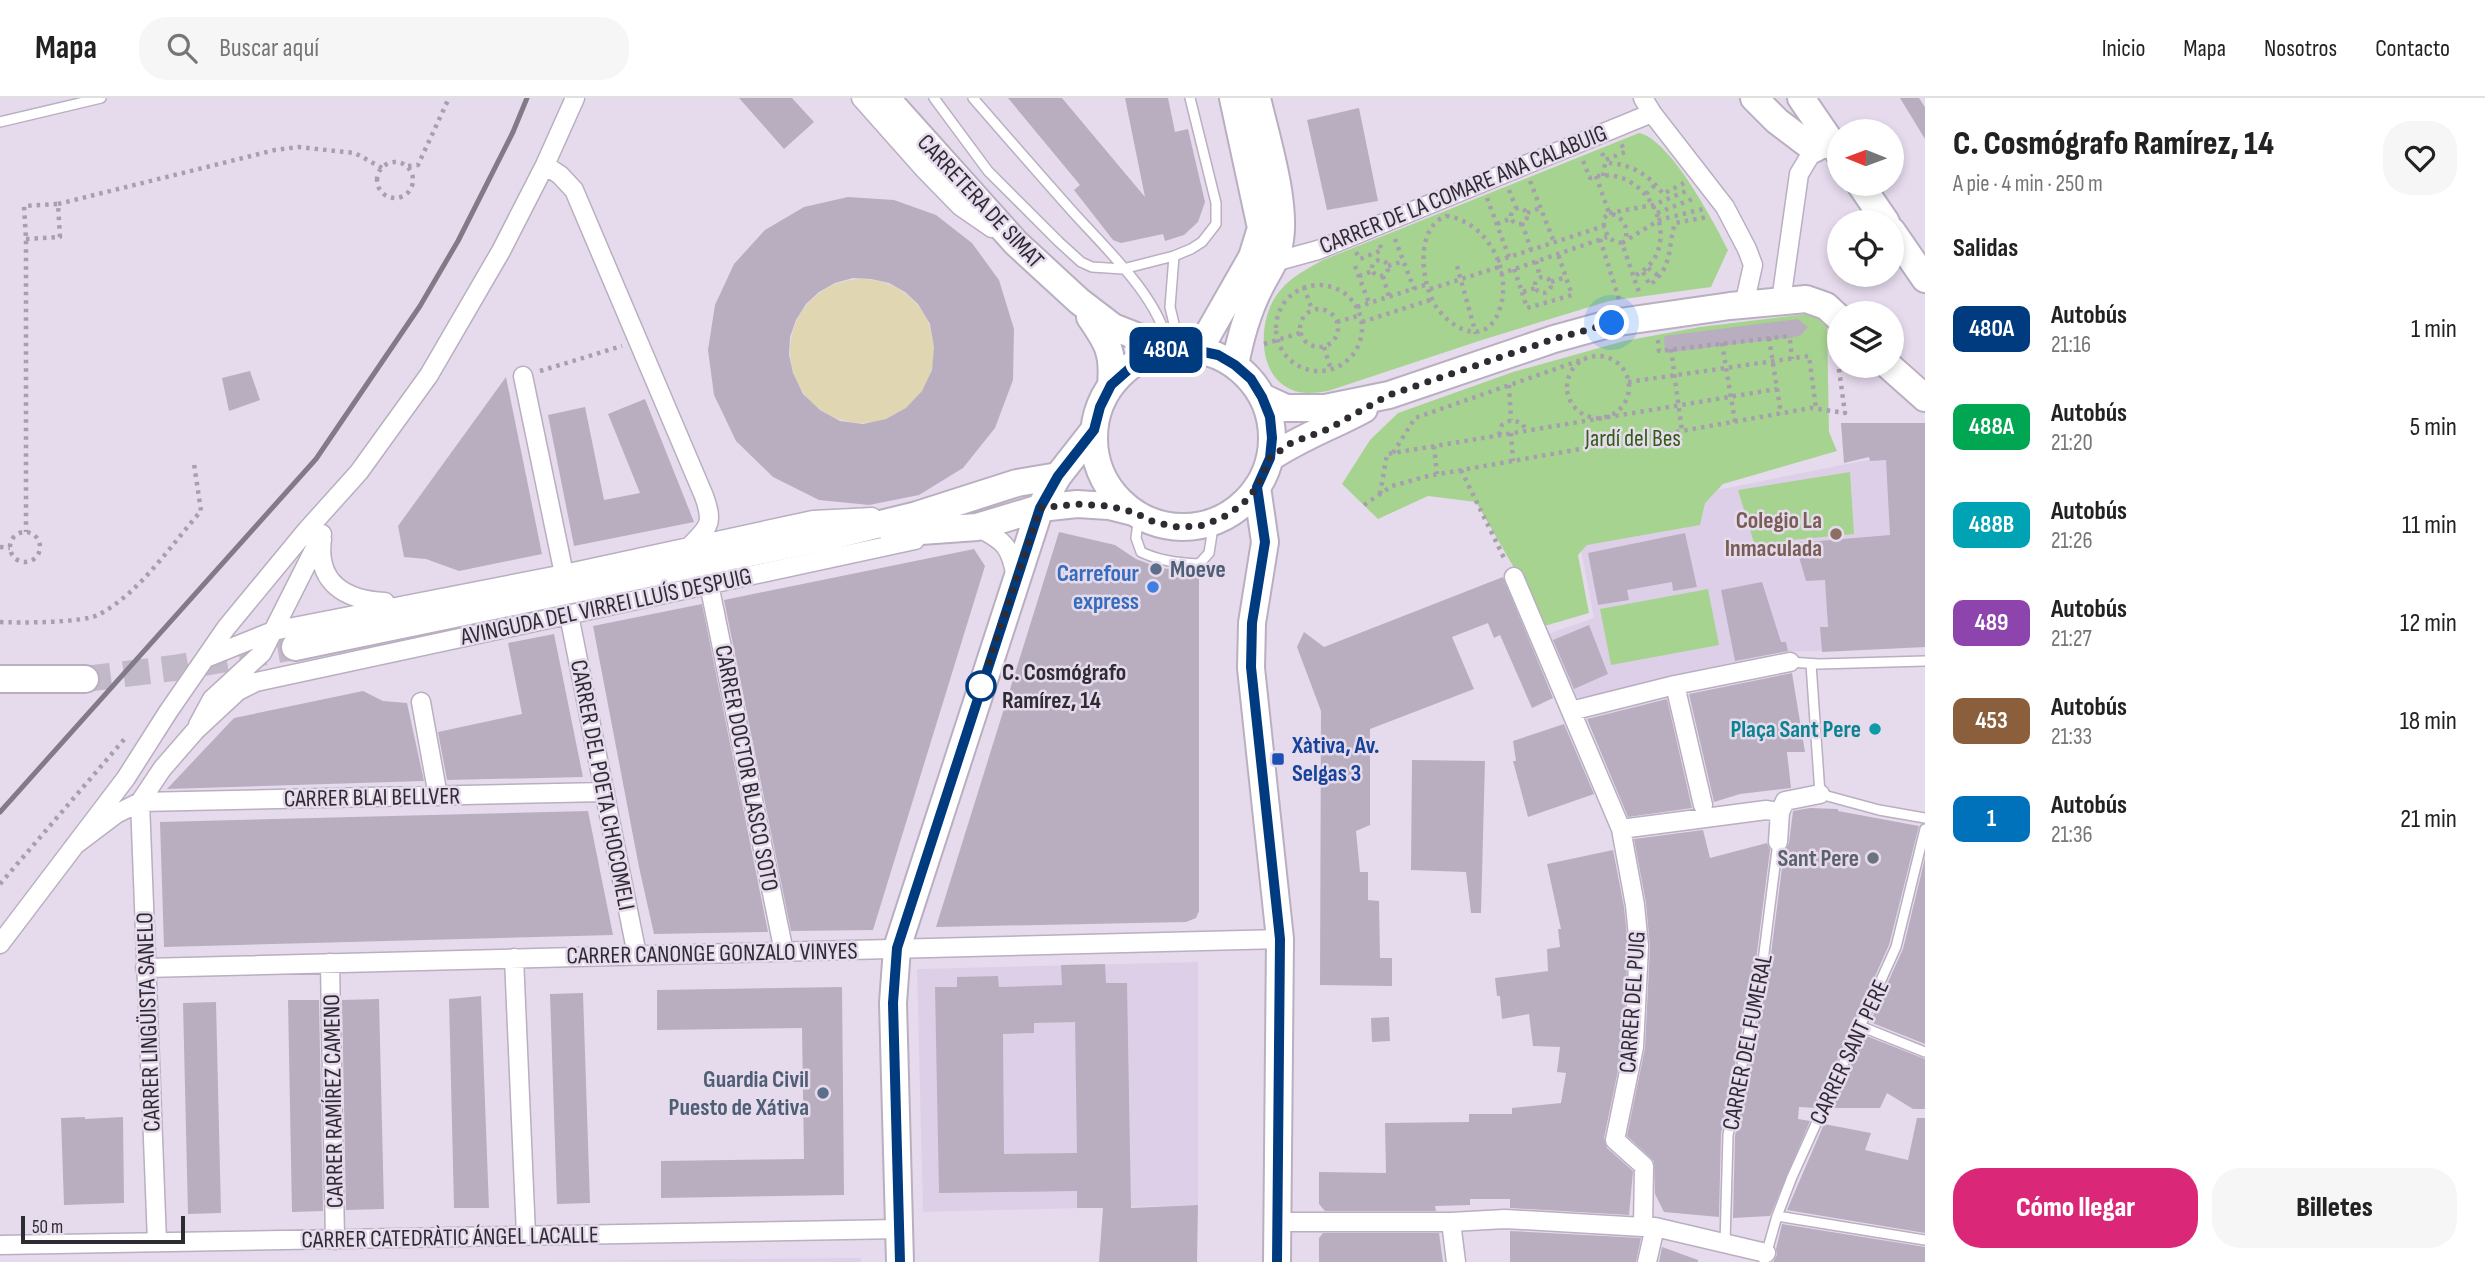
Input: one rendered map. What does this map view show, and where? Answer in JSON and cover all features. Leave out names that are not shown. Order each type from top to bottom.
[{"type":"main road","name":"CARRETERA DE SIMAT","points":[[886,98],[1016,243],[1079,301],[1113,327],[1183,349]]},
{"type":"main road","points":[[1183,349],[1252,257],[1261,228],[1233,98]]},
{"type":"main road","points":[[1235,365],[1241,332],[1280,245],[1279,199],[1256,98]]},
{"type":"main road","points":[[1754,98],[1777,121],[1827,146]]},
{"type":"main road","points":[[1801,98],[1827,145]]},
{"type":"main road","points":[[1904,246],[1922,268]]},
{"type":"main road","points":[[1262,397],[1286,408],[1325,408],[1389,395],[1554,339],[1616,313],[1814,300],[1827,308]]},
{"type":"main road","name":"CARRETERA DE SIMAT","points":[[1079,301],[1107,340],[1112,355],[1111,385]]},
{"type":"main road","points":[[1183,349],[1218,355],[1235,365],[1251,379],[1270,417],[1270,458],[1257,487],[1242,505],[1200,526],[1177,527],[1154,522],[1136,513],[1116,496],[1103,476],[1096,454],[1094,430],[1100,407],[1111,385],[1137,362],[1152,354],[1183,349]]},
{"type":"main road","points":[[1902,378],[1925,398]]},
{"type":"main road","points":[[1270,458],[1291,443],[1328,429],[1389,395]]},
{"type":"main road","points":[[900,1262],[893,1003],[897,948],[1040,508],[1058,476],[1094,430]]},
{"type":"main road","name":"AVINGUDA DEL VIRREI LLUÍS DESPUIG","points":[[295,647],[832,536],[917,514],[1017,482],[1058,476]]},
{"type":"main road","points":[[1257,487],[1265,542],[1252,623],[1251,667],[1280,939],[1277,1262]]},
{"type":"main road","name":"AVINGUDA DEL VIRREI LLUÍS DESPUIG","points":[[832,536],[977,527],[1040,508],[1095,505],[1136,513]]},
{"type":"main road","points":[[0,679],[85,679]]},
{"type":"street","points":[[0,944],[132,769],[206,658],[265,580],[359,472],[429,374],[501,251],[545,165],[575,98]]},
{"type":"street","points":[[861,98],[923,169],[960,206],[1016,243]]},
{"type":"street","points":[[1647,105],[1725,207],[1747,249],[1753,264],[1744,305]]},
{"type":"street","name":"CARRER DE LA COMARE ANA CALABUIG","points":[[1274,262],[1318,250],[1647,105]]},
{"type":"street","points":[[1781,301],[1799,174],[1827,148]]},
{"type":"street","points":[[545,165],[560,175],[574,190],[710,513],[709,526],[689,547]]},
{"type":"street","points":[[523,376],[564,574]]},
{"type":"street","points":[[75,845],[116,814],[139,802],[162,769],[195,731],[212,699],[262,653],[322,534],[359,472]]},
{"type":"street","name":"AVINGUDA DEL VIRREI LLUÍS DESPUIG","points":[[206,658],[272,631],[564,574],[813,520],[917,514]]},
{"type":"street","points":[[977,527],[999,538],[1007,547],[1012,556],[1016,579]]},
{"type":"street","name":"AVINGUDA DEL VIRREI LLUÍS DESPUIG","points":[[195,731],[238,691],[256,682],[294,672],[977,527]]},
{"type":"street","points":[[322,534],[321,560],[332,583],[338,588],[361,600],[412,603]]},
{"type":"street","name":"CARRER DEL PUIG","points":[[1514,578],[1623,829],[1639,926],[1639,946],[1634,1047],[1615,1140],[1644,1166],[1649,1227],[1647,1262]]},
{"type":"street","name":"CARRER DOCTOR BLASCO SOTO","points":[[709,584],[784,952]]},
{"type":"street","name":"CARRER DEL POETA CHOCOMELI","points":[[569,615],[637,955]]},
{"type":"street","points":[[1571,711],[1675,685],[1790,662]]},
{"type":"street","points":[[1675,685],[1703,805]]},
{"type":"street","points":[[421,702],[438,796]]},
{"type":"street","name":"CARRER BLAI BELLVER","points":[[139,802],[605,792]]},
{"type":"street","points":[[1779,842],[1780,813],[1785,801],[1820,794]]},
{"type":"street","name":"CARRER LINGÜISTA SANELO","points":[[139,802],[157,1242]]},
{"type":"street","points":[[1623,829],[1766,810],[1780,813]]},
{"type":"street","name":"CARRER CANONGE GONZALO VINYES","points":[[145,968],[1280,939]]},
{"type":"street","points":[[514,958],[526,1236]]},
{"type":"street","name":"CARRER RAMÍREZ CAMENO","points":[[330,963],[335,1240]]},
{"type":"street","points":[[1278,1222],[1451,1222],[1505,1219],[1649,1227],[1725,1243],[1765,1258]]},
{"type":"street","points":[[1451,1222],[1456,1262]]},
{"type":"street","name":"CARRER CATEDRÀTIC ÁNGEL LACALLE","points":[[0,1245],[20,1253],[157,1242],[900,1229]]},
{"type":"lane","points":[[0,122],[101,98]]},
{"type":"lane","points":[[934,98],[988,172],[1081,262],[1093,267],[1123,269],[1174,256],[1202,242],[1216,224],[1217,215],[1190,98]]},
{"type":"lane","points":[[974,98],[1123,269],[1183,349]]},
{"type":"lane","points":[[1174,256],[1170,307],[1183,349]]},
{"type":"lane","points":[[1136,513],[1136,538],[1141,552],[1158,560],[1180,563],[1199,564],[1209,553],[1214,521]]},
{"type":"lane","points":[[1790,662],[1811,664],[1925,661]]},
{"type":"lane","points":[[1811,664],[1820,794],[1879,810],[1925,818]]},
{"type":"lane","name":"CARRER SANT PERE","points":[[1765,1258],[1777,1216],[1896,947],[1924,837]]},
{"type":"lane","name":"CARRER DEL FUMERAL","points":[[1725,1243],[1728,1135],[1763,961],[1779,842]]},
{"type":"lane","points":[[1860,1026],[1925,1052]]},
{"type":"lane","points":[[1777,1216],[1925,1240]]},
{"type":"path","points":[[407,166],[412,176],[411,187],[397,197],[386,195],[378,185],[382,168],[391,162],[407,166],[418,165],[449,98]]},
{"type":"path","points":[[26,532],[24,206],[58,204],[275,150],[298,147],[355,153],[382,168]]},
{"type":"path","points":[[1605,160],[1625,152]]},
{"type":"path","points":[[1580,153],[1590,178],[1603,176],[1623,179],[1642,189],[1657,213],[1661,237],[1656,253],[1645,270],[1634,276]]},
{"type":"path","points":[[1603,176],[1605,163],[1619,163],[1644,174],[1663,194],[1691,180]]},
{"type":"path","points":[[1528,174],[1554,242]]},
{"type":"path","points":[[1596,176],[1609,213]]},
{"type":"path","points":[[1509,257],[1487,198],[1530,182]]},
{"type":"path","points":[[1646,194],[1656,184]]},
{"type":"path","points":[[1696,186],[1653,205],[1609,213],[1604,218],[1607,237],[1613,242],[1622,243],[1659,220],[1710,207]]},
{"type":"path","points":[[1509,190],[1516,208]]},
{"type":"path","points":[[1657,213],[1703,196]]},
{"type":"path","points":[[26,239],[60,237],[58,204]]},
{"type":"path","points":[[1516,208],[1527,213]]},
{"type":"path","points":[[1516,208],[1512,211],[1512,218],[1517,223],[1522,223]]},
{"type":"path","points":[[1527,213],[1540,208]]},
{"type":"path","points":[[1522,223],[1526,220],[1527,213]]},
{"type":"path","points":[[1609,213],[1623,221],[1627,232],[1622,243],[1642,299]]},
{"type":"path","points":[[1645,270],[1650,285],[1660,277],[1670,258],[1675,223],[1716,215]]},
{"type":"path","points":[[1446,216],[1457,218],[1476,228],[1492,247],[1497,261],[1504,292],[1498,314],[1492,323],[1476,333],[1469,333],[1459,328],[1437,308],[1423,266],[1425,243],[1437,220],[1446,216]]},
{"type":"path","points":[[1497,224],[1512,218]]},
{"type":"path","points":[[1522,223],[1531,250]]},
{"type":"path","points":[[1497,261],[1604,226]]},
{"type":"path","points":[[1357,307],[1413,289],[1514,269],[1607,237]]},
{"type":"path","points":[[1381,243],[1396,238],[1413,289]]},
{"type":"path","points":[[1600,239],[1616,313]]},
{"type":"path","points":[[1360,259],[1382,250]]},
{"type":"path","points":[[1514,269],[1527,308],[1572,295],[1558,254]]},
{"type":"path","points":[[1373,271],[1377,261],[1385,262],[1388,266]]},
{"type":"path","points":[[1388,266],[1404,261]]},
{"type":"path","points":[[1536,261],[1541,277]]},
{"type":"path","points":[[1355,266],[1369,303]]},
{"type":"path","points":[[1383,276],[1388,271],[1388,266]]},
{"type":"path","points":[[1457,266],[1480,345]]},
{"type":"path","points":[[1645,270],[1660,277]]},
{"type":"path","points":[[1359,276],[1373,271]]},
{"type":"path","points":[[1373,271],[1383,276]]},
{"type":"path","points":[[1383,276],[1389,297]]},
{"type":"path","points":[[1541,277],[1551,282]]},
{"type":"path","points":[[1536,288],[1541,277]]},
{"type":"path","points":[[1551,282],[1566,277]]},
{"type":"path","points":[[1546,292],[1550,289],[1551,282]]},
{"type":"path","points":[[1318,284],[1345,292],[1361,315],[1363,329],[1360,344],[1352,357],[1331,370],[1312,371],[1298,367],[1287,357],[1278,340],[1277,317],[1283,304],[1292,294],[1304,287],[1318,284]]},
{"type":"path","points":[[1304,287],[1312,310]]},
{"type":"path","points":[[1522,292],[1536,288],[1546,292]]},
{"type":"path","points":[[1546,292],[1549,302]]},
{"type":"path","points":[[1362,322],[1433,299]]},
{"type":"path","points":[[1322,309],[1329,312],[1337,321],[1337,334],[1334,340],[1324,347],[1312,347],[1302,339],[1300,333],[1301,320],[1312,310],[1322,309]]},
{"type":"path","points":[[1337,321],[1361,315]]},
{"type":"path","points":[[1257,346],[1300,333]]},
{"type":"path","points":[[1658,339],[1659,351],[1790,336],[1792,359]]},
{"type":"path","points":[[1769,338],[1781,414]]},
{"type":"path","points":[[523,376],[639,341]]},
{"type":"path","points":[[1722,343],[1735,422]]},
{"type":"path","points":[[1324,347],[1331,370]]},
{"type":"path","points":[[1671,349],[1682,431]]},
{"type":"path","points":[[1392,454],[1415,418],[1508,384],[1596,355],[1616,361],[1623,368],[1628,382],[1627,398],[1621,407],[1604,418],[1583,414],[1570,399],[1568,380],[1571,370],[1587,358]]},
{"type":"path","points":[[1628,382],[1809,356],[1816,408]]},
{"type":"path","points":[[1364,505],[1392,486],[1437,474],[1816,408],[1845,413],[1842,378]]},
{"type":"path","points":[[1508,384],[1510,420]]},
{"type":"path","points":[[1380,494],[1387,454],[1777,389]]},
{"type":"path","points":[[1499,435],[1502,425],[1510,420],[1522,423],[1526,430]]},
{"type":"path","points":[[1511,433],[1513,461]]},
{"type":"path","points":[[1434,446],[1437,474]]},
{"type":"path","points":[[0,622],[38,623],[96,616],[130,593],[201,511],[194,464]]},
{"type":"path","points":[[1461,470],[1514,578]]},
{"type":"path","points":[[26,532],[38,540],[40,549],[36,558],[22,562],[14,557],[10,548],[16,535],[26,532]]},
{"type":"path","points":[[0,547],[10,548]]},
{"type":"path","points":[[0,884],[135,727]]},
{"type":"shaded area","points":[[1892,455],[1925,647],[1783,652],[1580,698],[1573,695],[1545,635],[1594,618],[1579,540],[1692,495]]},
{"type":"shaded area","points":[[1198,962],[1198,1205],[923,1212],[917,969]]},
{"type":"shaded area","points":[[861,1258],[861,1262],[549,1261]]},
{"type":"green space","points":[[1639,133],[1651,139],[1677,165],[1702,202],[1728,250],[1711,287],[1609,301],[1328,391],[1295,391],[1279,382],[1271,371],[1264,344],[1267,316],[1279,292],[1299,274],[1323,260]]},
{"type":"green space","name":"Jardí del Bes","points":[[1816,313],[1827,321],[1829,432],[1837,451],[1723,484],[1705,503],[1700,525],[1587,545],[1578,555],[1589,613],[1541,627],[1517,573],[1476,502],[1428,496],[1378,519],[1342,484],[1370,440],[1398,413],[1513,372],[1624,341],[1700,327]]},
{"type":"green space","points":[[1850,472],[1854,534],[1792,540],[1792,545],[1758,556],[1738,490]]},
{"type":"green space","points":[[1708,589],[1719,645],[1611,665],[1600,609]]},
{"type":"sand","points":[[862,279],[890,284],[913,300],[929,323],[934,351],[929,379],[913,402],[890,418],[862,423],[834,418],[811,402],[795,379],[790,351],[795,323],[811,300],[834,284]]},
{"type":"building","points":[[739,98],[792,98],[814,122],[784,149]]},
{"type":"building","points":[[1008,98],[1062,98],[1145,197],[1125,98],[1168,98],[1175,132],[1188,129],[1205,202],[1198,222],[1184,235],[1165,241],[1163,234],[1121,243],[1113,240],[1074,190],[1080,185]]},
{"type":"building","points":[[1900,98],[1919,98],[1925,107],[1925,139]]},
{"type":"building","points":[[1359,108],[1378,201],[1327,210],[1307,120]]},
{"type":"building","points":[[848,197],[894,200],[936,215],[972,243],[999,280],[1014,329],[1013,380],[995,428],[963,468],[919,495],[869,505],[819,500],[773,477],[736,441],[714,395],[708,350],[715,305],[734,264],[765,230],[804,207]],"holes":[[[853,278],[889,283],[918,304],[930,324],[934,347],[932,370],[922,391],[906,408],[886,419],[863,424],[840,421],[820,410],[803,394],[793,373],[789,355],[790,337],[806,304],[819,292],[835,283]]]},
{"type":"building","points":[[1798,319],[1808,327],[1800,336],[1665,353],[1664,336]]},
{"type":"building","points":[[250,371],[260,400],[229,411],[222,378]]},
{"type":"building","points":[[506,377],[542,554],[459,571],[426,559],[404,557],[398,526]]},
{"type":"building","points":[[645,399],[694,522],[574,546],[548,415],[585,407],[604,500],[640,493],[608,414]]},
{"type":"building","points":[[1841,423],[1925,423],[1925,647],[1822,652],[1820,627],[1828,627],[1825,580],[1806,581],[1795,543],[1890,535],[1886,460],[1870,461],[1869,457],[1844,463]]},
{"type":"building","points":[[1059,532],[1115,545],[1136,559],[1160,568],[1199,572],[1199,911],[1196,918],[1186,922],[936,927]]},
{"type":"building","points":[[1685,533],[1697,587],[1673,591],[1672,582],[1627,590],[1629,600],[1598,605],[1588,553]]},
{"type":"building","points":[[974,549],[985,566],[873,930],[791,931],[724,600]]},
{"type":"building","points":[[1503,577],[1553,698],[1532,708],[1500,635],[1494,638],[1488,623],[1452,637],[1474,689],[1370,729],[1370,825],[1356,831],[1360,872],[1368,872],[1368,900],[1379,901],[1380,958],[1392,958],[1392,986],[1320,985],[1321,711],[1297,647],[1304,632],[1324,647]]},
{"type":"building","points":[[1762,582],[1781,642],[1786,642],[1788,651],[1735,661],[1721,590]]},
{"type":"building","points":[[702,604],[768,932],[654,934],[639,867],[593,626]]},
{"type":"building","points":[[1589,625],[1608,674],[1574,689],[1553,640]]},
{"type":"building","points":[[554,634],[583,777],[447,780],[438,732],[522,714],[508,643]]},
{"type":"building","points":[[1792,673],[1805,752],[1787,752],[1791,788],[1740,794],[1714,802],[1689,694]]},
{"type":"building","points":[[363,691],[383,701],[407,703],[424,781],[167,789],[234,718]]},
{"type":"building","points":[[1667,699],[1692,808],[1628,817],[1587,719]]},
{"type":"building","points":[[1564,724],[1594,794],[1528,817],[1513,761],[1516,761],[1513,741]]},
{"type":"building","points":[[1412,760],[1485,761],[1481,913],[1471,913],[1466,872],[1411,870]]},
{"type":"building","points":[[1810,808],[1838,809],[1919,826],[1889,945],[1816,1108],[1799,1107],[1798,1119],[1810,1121],[1770,1216],[1733,1218],[1735,1136],[1770,962],[1784,852],[1789,843],[1793,811]]},
{"type":"building","points":[[588,811],[613,935],[164,947],[160,822]]},
{"type":"building","points":[[1703,830],[1710,858],[1767,843],[1770,850],[1756,960],[1721,1134],[1719,1217],[1664,1212],[1655,1194],[1654,1161],[1627,1136],[1645,1048],[1650,947],[1646,903],[1634,839]]},
{"type":"building","points":[[1613,850],[1628,946],[1623,1046],[1604,1138],[1607,1148],[1633,1171],[1629,1215],[1510,1208],[1510,1199],[1470,1199],[1470,1205],[1435,1206],[1436,1211],[1325,1211],[1319,1204],[1319,1172],[1386,1173],[1385,1123],[1469,1122],[1469,1114],[1512,1114],[1512,1108],[1561,1103],[1566,1073],[1557,1072],[1560,1047],[1533,1046],[1529,1014],[1502,1019],[1495,978],[1548,971],[1547,949],[1560,947],[1558,929],[1561,929],[1547,864]]},
{"type":"building","points":[[1925,858],[1925,1044],[1870,1022],[1903,949]]},
{"type":"building","points":[[1105,964],[1106,983],[1127,983],[1131,1208],[1198,1205],[1197,1262],[1099,1262],[1103,1208],[1077,1208],[1077,1191],[939,1193],[935,987],[957,987],[957,977],[998,976],[999,987],[1062,985],[1061,965]],"holes":[[[1075,1022],[1077,1153],[1004,1154],[1003,1034],[1034,1033],[1034,1023]]]},
{"type":"building","name":"Guardia Civil Puesto de Xátiva","points":[[842,987],[844,1195],[661,1198],[661,1161],[804,1159],[802,1028],[657,1030],[657,990]]},
{"type":"building","points":[[583,993],[590,1203],[557,1204],[550,994]]},
{"type":"building","points":[[481,996],[489,1208],[454,1208],[449,999]]},
{"type":"building","points":[[379,999],[384,1209],[346,1210],[342,1000]]},
{"type":"building","points":[[288,1000],[319,1000],[323,1211],[292,1212]]},
{"type":"building","points":[[216,1002],[221,1213],[188,1214],[183,1003]]},
{"type":"building","points":[[1389,1017],[1390,1041],[1372,1042],[1371,1018]]},
{"type":"building","points":[[1864,1035],[1925,1059],[1925,1109],[1913,1109],[1887,1093],[1880,1108],[1831,1108]]},
{"type":"building","points":[[123,1117],[124,1203],[64,1205],[61,1118]]},
{"type":"building","points":[[1917,1118],[1925,1118],[1925,1233],[1787,1210],[1824,1124],[1871,1133],[1865,1150],[1908,1160]]},
{"type":"building","points":[[1782,1224],[1925,1247],[1925,1262],[1773,1262],[1777,1255]]},
{"type":"building","points":[[1510,1231],[1641,1238],[1636,1262],[1510,1262]]},
{"type":"building","points":[[1323,1233],[1439,1233],[1443,1262],[1319,1262],[1319,1238]]},
{"type":"building","points":[[1662,1247],[1698,1260],[1698,1262],[1659,1262]]},
{"type":"tunnel","points":[[85,679],[174,668],[295,647]]},
{"type":"railway","points":[[0,812],[316,459],[420,306],[458,241],[513,132],[527,98]]},
{"type":"bus line","name":"480A","points":[[900,1262],[893,1003],[893,971],[897,948],[1040,508],[1073,454],[1094,430],[1100,407],[1111,385],[1122,372],[1152,354],[1169,349],[1190,349],[1218,355],[1235,365],[1251,379],[1270,417],[1270,458],[1257,487],[1265,542],[1263,566],[1255,600],[1251,667],[1280,939],[1277,1262]]},
{"type":"place","name":"Colegio La Inmaculada","points":[[1836,534]]},
{"type":"place","name":"Moeve","points":[[1156,569]]},
{"type":"place","name":"Carrefour express","points":[[1153,587]]},
{"type":"place","name":"C. Cosmógrafo Ramírez, 14","points":[[981,686]]},
{"type":"place","name":"Plaça Sant Pere","points":[[1875,729]]},
{"type":"place","name":"Xàtiva, Av. Selgas 3","points":[[1278,759]]},
{"type":"place","name":"Sant Pere","points":[[1873,858]]},
{"type":"place","name":"Guardia Civil Puesto de Xátiva","points":[[823,1093]]},
{"type":"route","points":[[981,686],[1040,508],[1077,504],[1109,506],[1133,512],[1154,522],[1177,527],[1200,526],[1222,518],[1242,505],[1257,487],[1270,458],[1291,443],[1328,429],[1389,395],[1554,339],[1612,323]]}]
